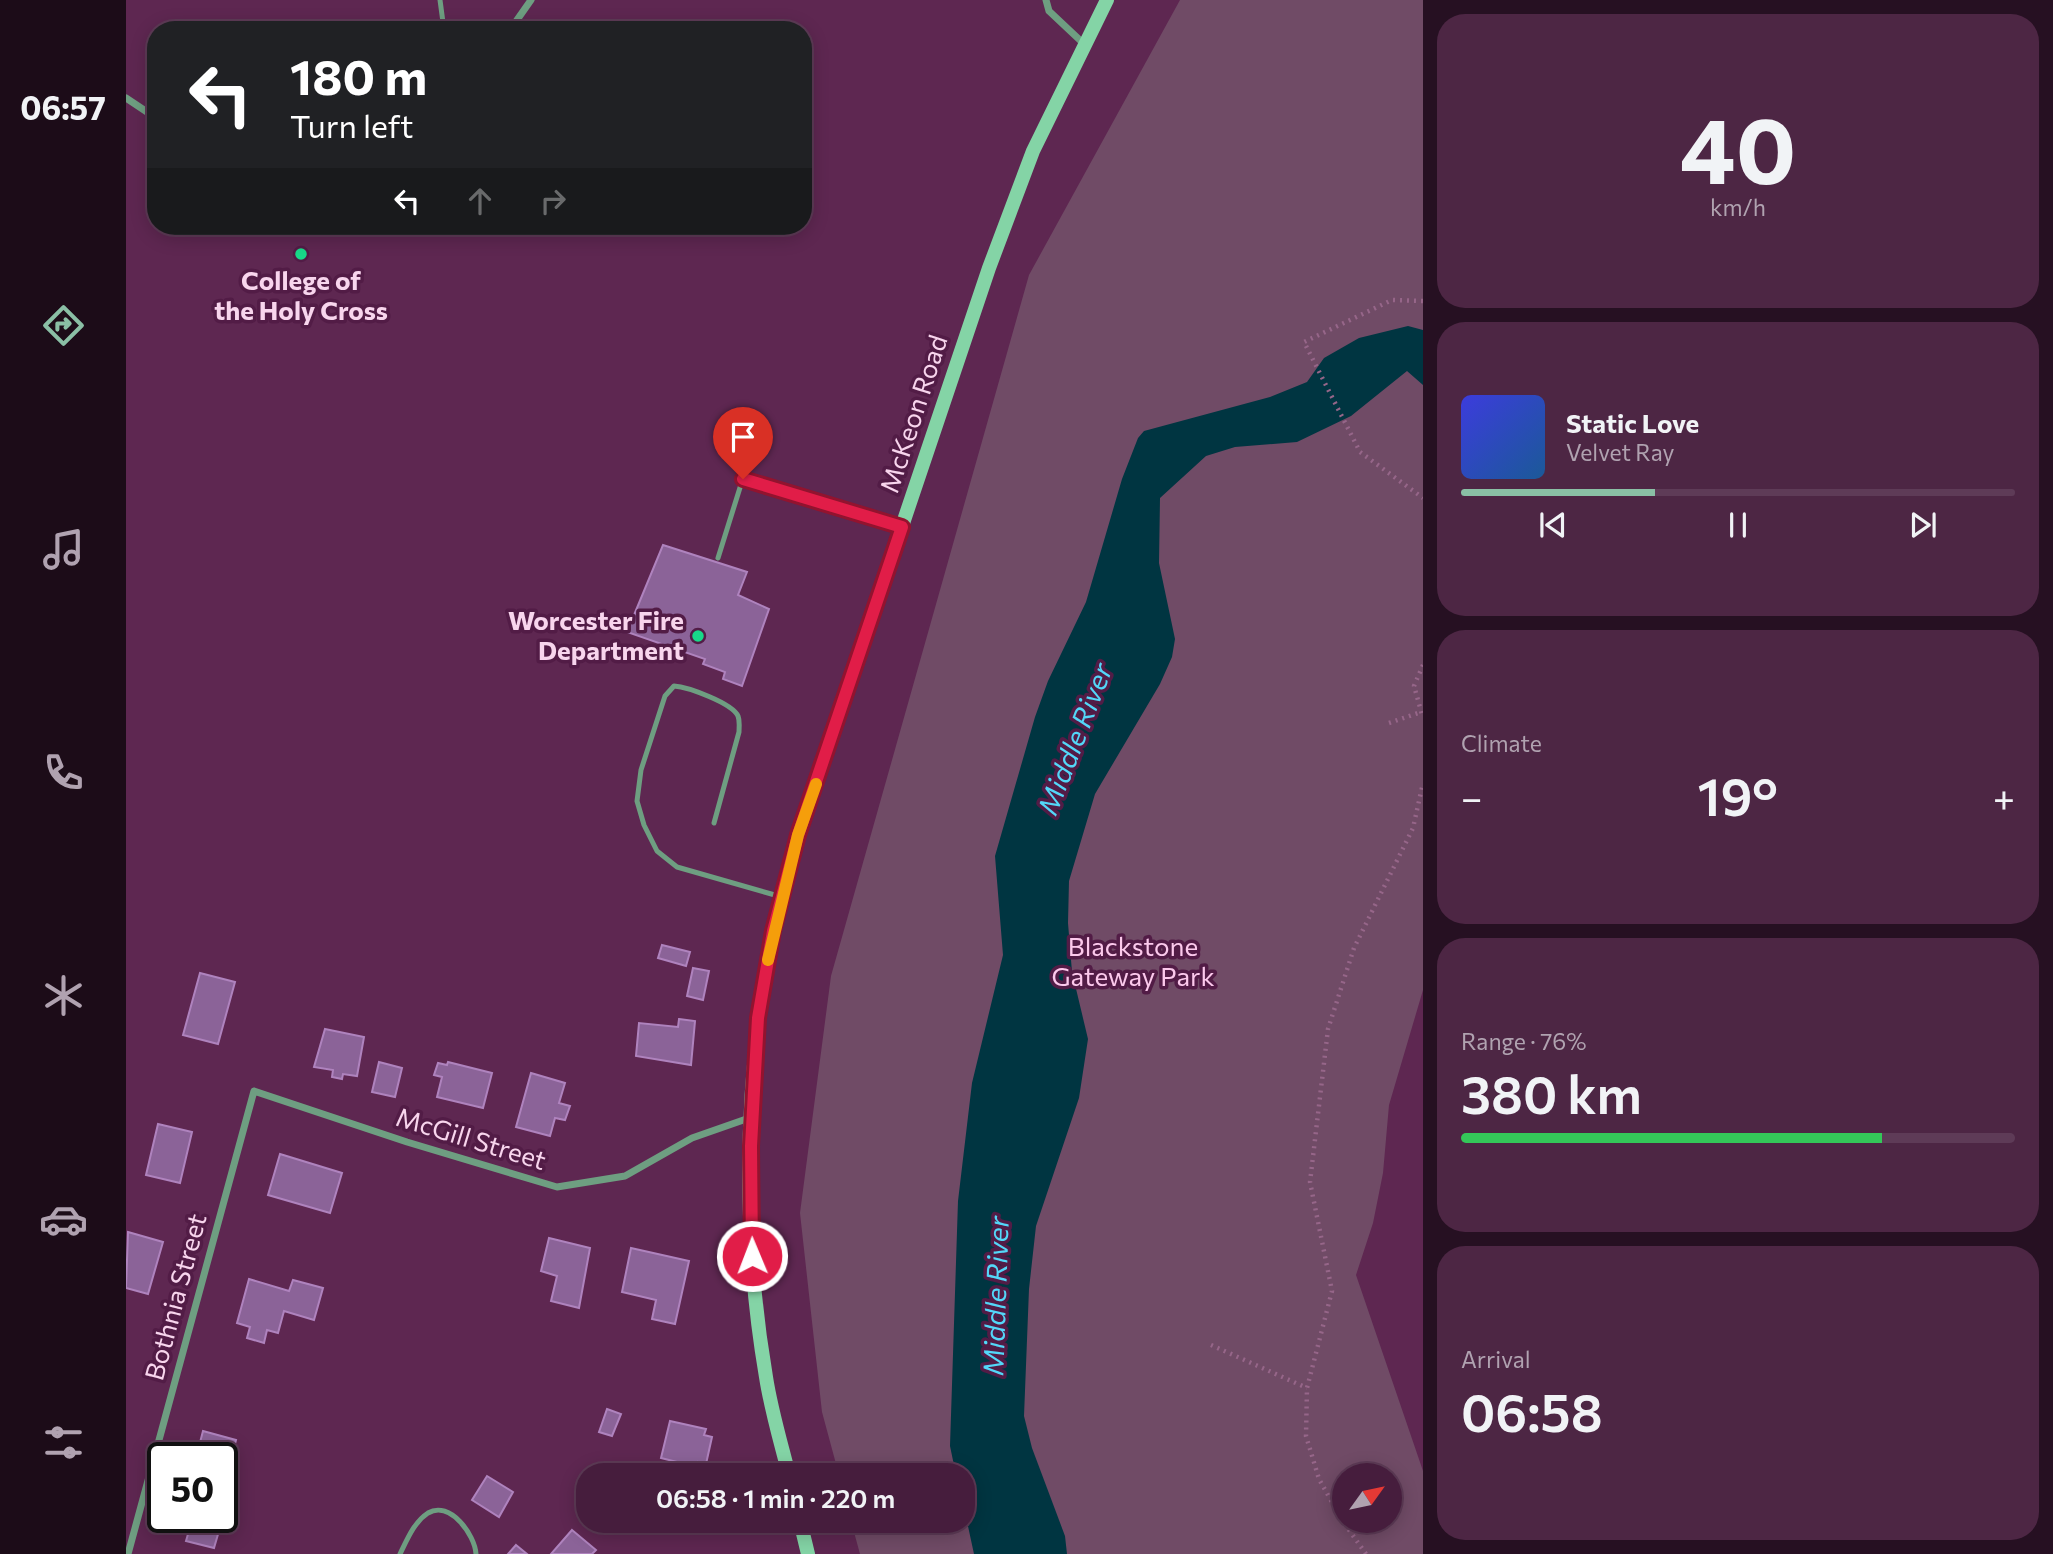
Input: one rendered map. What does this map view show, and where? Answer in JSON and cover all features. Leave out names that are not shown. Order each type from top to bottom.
[{"type":"main road","name":"McKeon Road","points":[[786,1463],[766,1378],[752,1256],[752,1117],[758,1018],[782,897],[798,835],[1010,210],[1033,151],[1083,43],[1107,0]]},
{"type":"main road","points":[[803,1533],[808,1554]]},
{"type":"street","points":[[516,21],[531,0]]},
{"type":"street","points":[[1046,0],[1049,11],[1083,43]]},
{"type":"street","points":[[126,98],[147,112]]},
{"type":"street","name":"McGill Street","points":[[254,1091],[407,1142],[557,1187],[625,1176],[692,1138],[752,1117]]},
{"type":"street","name":"Bothnia Street","points":[[128,1554],[254,1091]]},
{"type":"lane","points":[[440,0],[443,21]]},
{"type":"lane","points":[[718,558],[758,430]]},
{"type":"lane","points":[[743,479],[902,527]]},
{"type":"lane","points":[[714,823],[739,732],[740,718],[733,708],[685,687],[674,686],[665,696],[641,770],[637,801],[644,825],[657,850],[677,867],[782,897]]},
{"type":"lane","points":[[400,1554],[415,1525],[430,1512],[439,1510],[456,1518],[464,1527],[475,1545],[476,1554]]},
{"type":"path","points":[[1423,301],[1392,300],[1304,342],[1360,452],[1423,498]]},
{"type":"path","points":[[1389,723],[1422,715],[1415,686],[1423,665]]},
{"type":"path","points":[[1366,1554],[1342,1520],[1319,1479],[1306,1436],[1307,1388],[1332,1291],[1310,1182],[1328,1029],[1354,948],[1413,828],[1423,783]]},
{"type":"path","points":[[1211,1345],[1307,1388]]},
{"type":"green space","name":"Blackstone Gateway Park","points":[[1180,0],[1423,0],[1423,990],[1389,1105],[1383,1173],[1373,1223],[1356,1275],[1423,1471],[1423,1554],[860,1554],[854,1533],[975,1533],[975,1463],[836,1463],[822,1412],[800,1213],[831,976],[1029,275]]},
{"type":"water","name":"Middle River","points":[[1408,326],[1423,330],[1423,385],[1407,371],[1351,416],[1297,442],[1235,447],[1206,456],[1160,498],[1159,563],[1175,639],[1172,657],[1160,684],[1095,794],[1069,881],[1068,923],[1072,972],[1088,1039],[1079,1098],[1036,1226],[1029,1289],[1024,1416],[1032,1448],[1065,1536],[1067,1554],[974,1554],[969,1533],[975,1533],[975,1463],[954,1463],[950,1446],[958,1201],[972,1083],[1003,955],[995,856],[1035,717],[1048,681],[1086,602],[1122,479],[1138,438],[1144,431],[1270,397],[1307,382],[1324,358],[1359,338]]},
{"type":"building","points":[[663,545],[747,572],[738,595],[769,609],[742,686],[723,679],[725,672],[703,664],[705,659],[627,632]]},
{"type":"building","points":[[662,945],[690,952],[686,966],[658,958]]},
{"type":"building","points":[[693,968],[709,971],[703,1000],[687,996]]},
{"type":"building","points":[[200,973],[235,982],[218,1044],[183,1035]]},
{"type":"building","points":[[679,1019],[695,1021],[691,1065],[636,1056],[639,1023],[678,1027]]},
{"type":"building","points":[[325,1029],[364,1037],[357,1076],[343,1074],[342,1079],[332,1077],[333,1070],[314,1067]]},
{"type":"building","points":[[379,1062],[402,1068],[395,1097],[372,1092]]},
{"type":"building","points":[[448,1062],[492,1073],[483,1108],[437,1097],[442,1077],[434,1075],[438,1063],[447,1065]]},
{"type":"building","points":[[531,1073],[565,1083],[559,1103],[570,1106],[565,1120],[555,1118],[550,1136],[516,1127]]},
{"type":"building","points":[[158,1124],[192,1132],[180,1183],[146,1175]]},
{"type":"building","points":[[280,1154],[342,1173],[330,1213],[268,1195]]},
{"type":"building","points":[[128,1232],[163,1242],[148,1294],[126,1288]]},
{"type":"building","points":[[549,1238],[590,1248],[579,1308],[551,1301],[557,1276],[541,1271]]},
{"type":"building","points":[[631,1248],[689,1261],[675,1324],[652,1319],[656,1300],[622,1292]]},
{"type":"building","points":[[249,1279],[289,1291],[293,1280],[323,1288],[314,1320],[284,1311],[278,1333],[267,1330],[264,1343],[247,1338],[250,1327],[237,1323]]},
{"type":"building","points":[[607,1409],[621,1414],[612,1436],[599,1432]]},
{"type":"building","points":[[670,1421],[706,1429],[704,1435],[712,1437],[706,1463],[681,1463],[661,1458]]},
{"type":"building","points":[[203,1431],[236,1440],[235,1442],[200,1442]]},
{"type":"building","points":[[487,1476],[513,1492],[499,1517],[472,1500]]},
{"type":"building","points":[[572,1530],[596,1550],[592,1554],[551,1554]]},
{"type":"building","points":[[188,1533],[218,1533],[214,1548],[186,1541]]},
{"type":"building","points":[[516,1545],[527,1554],[508,1554]]},
{"type":"slow traffic","points":[[768,960],[798,835],[816,784]]},
{"type":"place","name":"College of the Holy Cross","points":[[301,254]]},
{"type":"place","name":"Worcester Fire Department","points":[[698,636]]},
{"type":"route","points":[[743,479],[902,527],[798,835],[773,931],[758,1018],[751,1146],[752,1256]]}]
